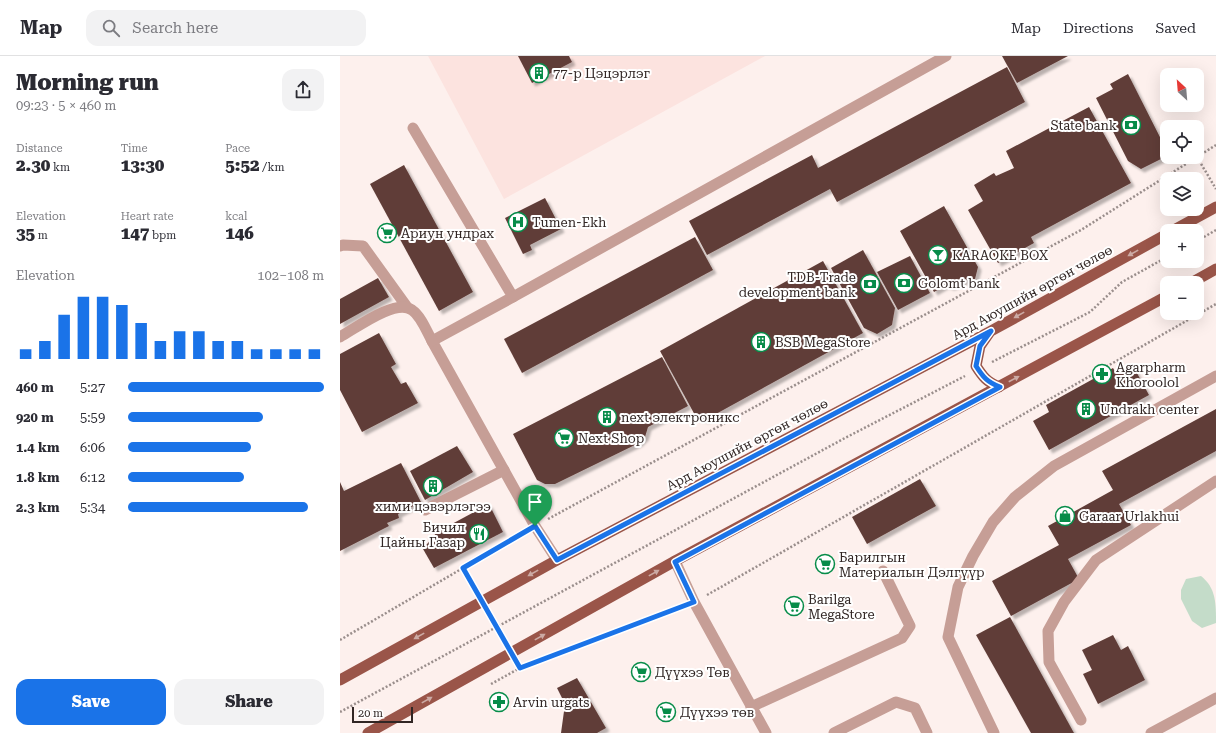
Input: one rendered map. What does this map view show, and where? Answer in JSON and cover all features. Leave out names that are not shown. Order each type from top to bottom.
[{"type":"main road","points":[[1185,224],[1216,207]]},
{"type":"main road","name":"Ард Аюушийн өргөн чөлөө","points":[[340,680],[557,560],[991,331],[1160,238]]},
{"type":"main road","points":[[1204,276],[1216,269]]},
{"type":"main road","points":[[368,733],[675,562],[1160,300]]},
{"type":"main road","points":[[991,331],[980,346],[976,359],[976,366],[982,377],[989,383],[1000,387]]},
{"type":"street","points":[[432,341],[946,56]]},
{"type":"street","points":[[413,128],[513,297]]},
{"type":"street","points":[[340,246],[363,246],[407,307],[414,311],[535,526],[557,560]]},
{"type":"street","points":[[340,337],[391,308],[407,307]]},
{"type":"street","points":[[994,733],[948,637],[958,586],[993,522],[1015,497],[1054,466],[1216,376]]},
{"type":"street","points":[[425,510],[504,470]]},
{"type":"street","points":[[1081,720],[1049,662],[1048,630],[1064,602],[1096,560],[1216,481]]},
{"type":"street","points":[[675,562],[694,602],[766,733]]},
{"type":"street","points":[[751,708],[902,638],[910,626],[883,571]]},
{"type":"street","points":[[1151,733],[1216,698]]},
{"type":"street","points":[[834,733],[896,702],[915,708],[927,733]]},
{"type":"path","points":[[1204,153],[1216,145]]},
{"type":"path","points":[[340,640],[535,526],[1081,230],[1186,164]]},
{"type":"path","points":[[1201,164],[1216,189]]},
{"type":"path","points":[[1204,237],[1216,230]]},
{"type":"path","points":[[340,712],[497,628],[838,441],[1090,312],[1122,282],[1160,261]]},
{"type":"path","points":[[488,685],[520,668],[694,602],[1216,304]]},
{"type":"path","points":[[463,568],[520,668]]},
{"type":"shaded area","points":[[428,56],[765,56],[504,199]]},
{"type":"green space","points":[[1201,576],[1210,586],[1214,596],[1216,616],[1216,623],[1202,628],[1192,621],[1181,599],[1181,590],[1186,579]]},
{"type":"building","name":"77-р Цэцэрлэг","points":[[518,56],[569,56],[572,62],[532,83]]},
{"type":"building","points":[[1002,56],[1068,56],[1017,83]]},
{"type":"building","points":[[1007,67],[1025,102],[837,202],[830,189],[707,255],[689,221],[812,155],[818,168]]},
{"type":"building","name":"State bank","points":[[1128,74],[1160,137],[1160,160],[1141,169],[1128,161],[1096,98],[1113,89],[1110,84]]},
{"type":"building","points":[[1089,107],[1131,183],[1031,237],[1034,243],[998,263],[968,210],[983,201],[974,185],[994,173],[996,176],[1014,168],[1006,151]]},
{"type":"building","points":[[404,165],[473,292],[439,311],[370,184]]},
{"type":"building","points":[[545,198],[561,229],[530,245],[532,250],[523,254],[505,218]]},
{"type":"building","points":[[944,206],[978,267],[975,279],[967,280],[951,287],[946,285],[934,292],[900,231]]},
{"type":"building","points":[[695,237],[713,270],[522,373],[504,339]]},
{"type":"building","points":[[863,250],[895,308],[892,325],[877,334],[864,328],[831,268]]},
{"type":"building","name":"Golomt bank","points":[[910,256],[930,293],[898,310],[877,272]]},
{"type":"building","name":"BSB MegaStore","points":[[823,261],[863,333],[705,420],[696,417],[660,351]]},
{"type":"building","points":[[378,278],[389,297],[340,324],[340,299]]},
{"type":"building","points":[[379,333],[396,364],[391,367],[401,384],[406,382],[418,403],[362,432],[340,390],[340,354]]},
{"type":"building","name":"next электроникс","points":[[662,357],[688,406],[648,427],[645,437],[639,443],[555,484],[545,484],[537,480],[513,434]]},
{"type":"building","name":"Undrakh center","points":[[1132,364],[1149,395],[1049,450],[1033,421],[1049,412],[1046,405],[1113,368],[1116,373]]},
{"type":"building","points":[[1216,409],[1216,451],[1119,504],[1131,525],[1068,559],[1079,579],[1011,616],[992,581],[1059,545],[1048,526],[1113,490],[1102,471]]},
{"type":"building","name":"хими цэвэрлэгээ","points":[[457,446],[473,472],[425,500],[410,471]]},
{"type":"building","points":[[401,463],[421,502],[398,514],[399,518],[387,523],[389,526],[340,551],[340,482],[344,491]]},
{"type":"building","points":[[920,479],[936,506],[867,544],[852,517]]},
{"type":"building","points":[[489,504],[503,532],[434,568],[423,549],[437,532]]},
{"type":"building","points":[[1010,617],[1074,733],[1031,733],[976,635]]},
{"type":"building","points":[[1113,635],[1121,650],[1128,646],[1145,680],[1098,704],[1083,674],[1092,670],[1082,650]]},
{"type":"building","points":[[577,678],[606,728],[597,733],[561,733],[565,704],[557,688]]},
{"type":"place","name":"77-р Цэцэрлэг","points":[[539,73]]},
{"type":"place","name":"State bank","points":[[1131,125]]},
{"type":"place","name":"Tumen-Ekh","points":[[518,222]]},
{"type":"place","name":"Ариун ундрах","points":[[387,233]]},
{"type":"place","name":"KARAOKE BOX","points":[[938,255]]},
{"type":"place","name":"Golomt bank","points":[[904,283]]},
{"type":"place","name":"TDB-Trade development bank","points":[[870,284]]},
{"type":"place","name":"BSB MegaStore","points":[[761,342]]},
{"type":"place","name":"Agarpharm Khoroolol","points":[[1102,374]]},
{"type":"place","name":"Undrakh center","points":[[1086,409]]},
{"type":"place","name":"next электроникс","points":[[607,417]]},
{"type":"place","name":"Next Shop","points":[[564,438]]},
{"type":"place","name":"хими цэвэрлэгээ","points":[[433,486]]},
{"type":"place","name":"Garaar Urlakhui","points":[[1065,516]]},
{"type":"place","name":"Бичил Цайны Газар","points":[[479,534]]},
{"type":"place","name":"Барилгын Материалын Дэлгүүр","points":[[825,564]]},
{"type":"place","name":"Barilga MegaStore","points":[[794,606]]},
{"type":"place","name":"Дүүхээ Төв","points":[[641,672]]},
{"type":"place","name":"Arvin urgats","points":[[499,702]]},
{"type":"place","name":"Дүүхээ төв","points":[[666,712]]},
{"type":"route","points":[[991,331],[980,346],[976,359],[976,366],[982,377],[989,383],[1000,387],[675,562],[694,602],[520,668],[463,568],[535,526],[557,560],[991,331]]}]
